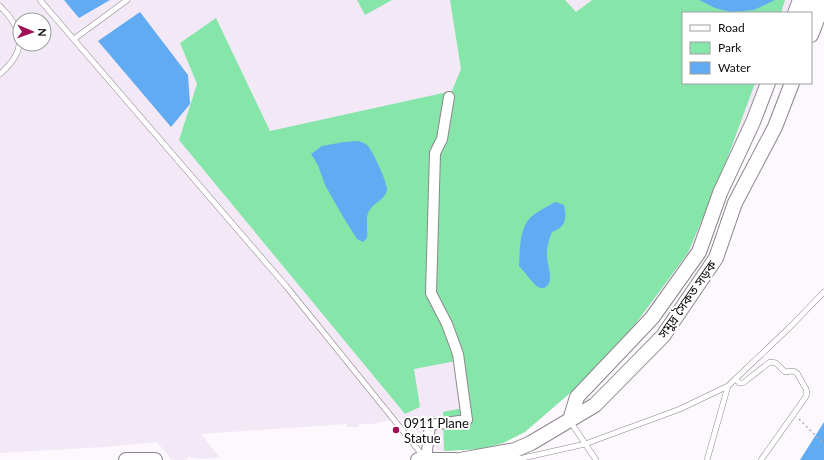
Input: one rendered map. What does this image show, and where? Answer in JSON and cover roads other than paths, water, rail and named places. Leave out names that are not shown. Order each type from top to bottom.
[{"type":"main road","points":[[795,12],[800,0]]},
{"type":"main road","points":[[809,12],[814,0]]},
{"type":"main road","points":[[812,32],[824,2]]},
{"type":"main road","name":"সমুদ্র সৈকত সড়ক","points":[[570,420],[577,397],[652,318],[699,252],[720,193],[753,122],[768,84]]},
{"type":"main road","points":[[570,420],[659,328],[711,254],[734,192],[754,159],[782,84]]},
{"type":"main road","name":"সমুদ্র সৈকত সড়ক","points":[[461,460],[515,450],[531,443],[595,405],[662,336],[716,258],[735,203],[775,127],[792,84]]},
{"type":"main road","points":[[126,460],[156,460]]},
{"type":"main road","points":[[418,460],[455,460]]},
{"type":"street","points":[[426,460],[430,425],[467,420],[458,354],[447,324],[431,293],[435,153],[442,139],[449,97]]},
{"type":"lane","points":[[40,0],[286,286],[426,460]]},
{"type":"lane","points":[[74,39],[128,0]]},
{"type":"lane","points":[[0,6],[13,22],[18,32],[19,43],[17,54],[11,63],[0,74]]},
{"type":"lane","points":[[461,460],[523,458],[585,444],[680,409],[728,386],[788,329],[824,292]]},
{"type":"lane","points":[[736,378],[740,383],[743,383],[770,362],[776,363],[785,372],[797,372],[806,389],[807,393],[804,398],[761,460]]},
{"type":"lane","points":[[707,460],[728,386]]},
{"type":"lane","points":[[570,420],[596,460]]},
{"type":"water","points":[[64,0],[110,0],[79,18]]},
{"type":"water","points":[[699,0],[775,0],[754,10],[731,12],[715,8]]},
{"type":"water","points":[[140,12],[188,75],[190,104],[171,127],[98,41]]},
{"type":"water","points":[[359,141],[367,145],[369,148],[387,187],[386,193],[382,199],[369,211],[367,221],[367,238],[363,242],[357,239],[342,215],[325,185],[318,165],[311,154],[322,146]]},
{"type":"water","points":[[555,202],[564,205],[565,218],[563,225],[552,232],[550,237],[547,257],[550,277],[548,285],[541,288],[534,283],[519,266],[521,240],[526,223],[530,218]]},
{"type":"water","points":[[824,422],[824,460],[800,460]]},
{"type":"place","name":"0911 Plane Statue","points":[[396,430]]}]
